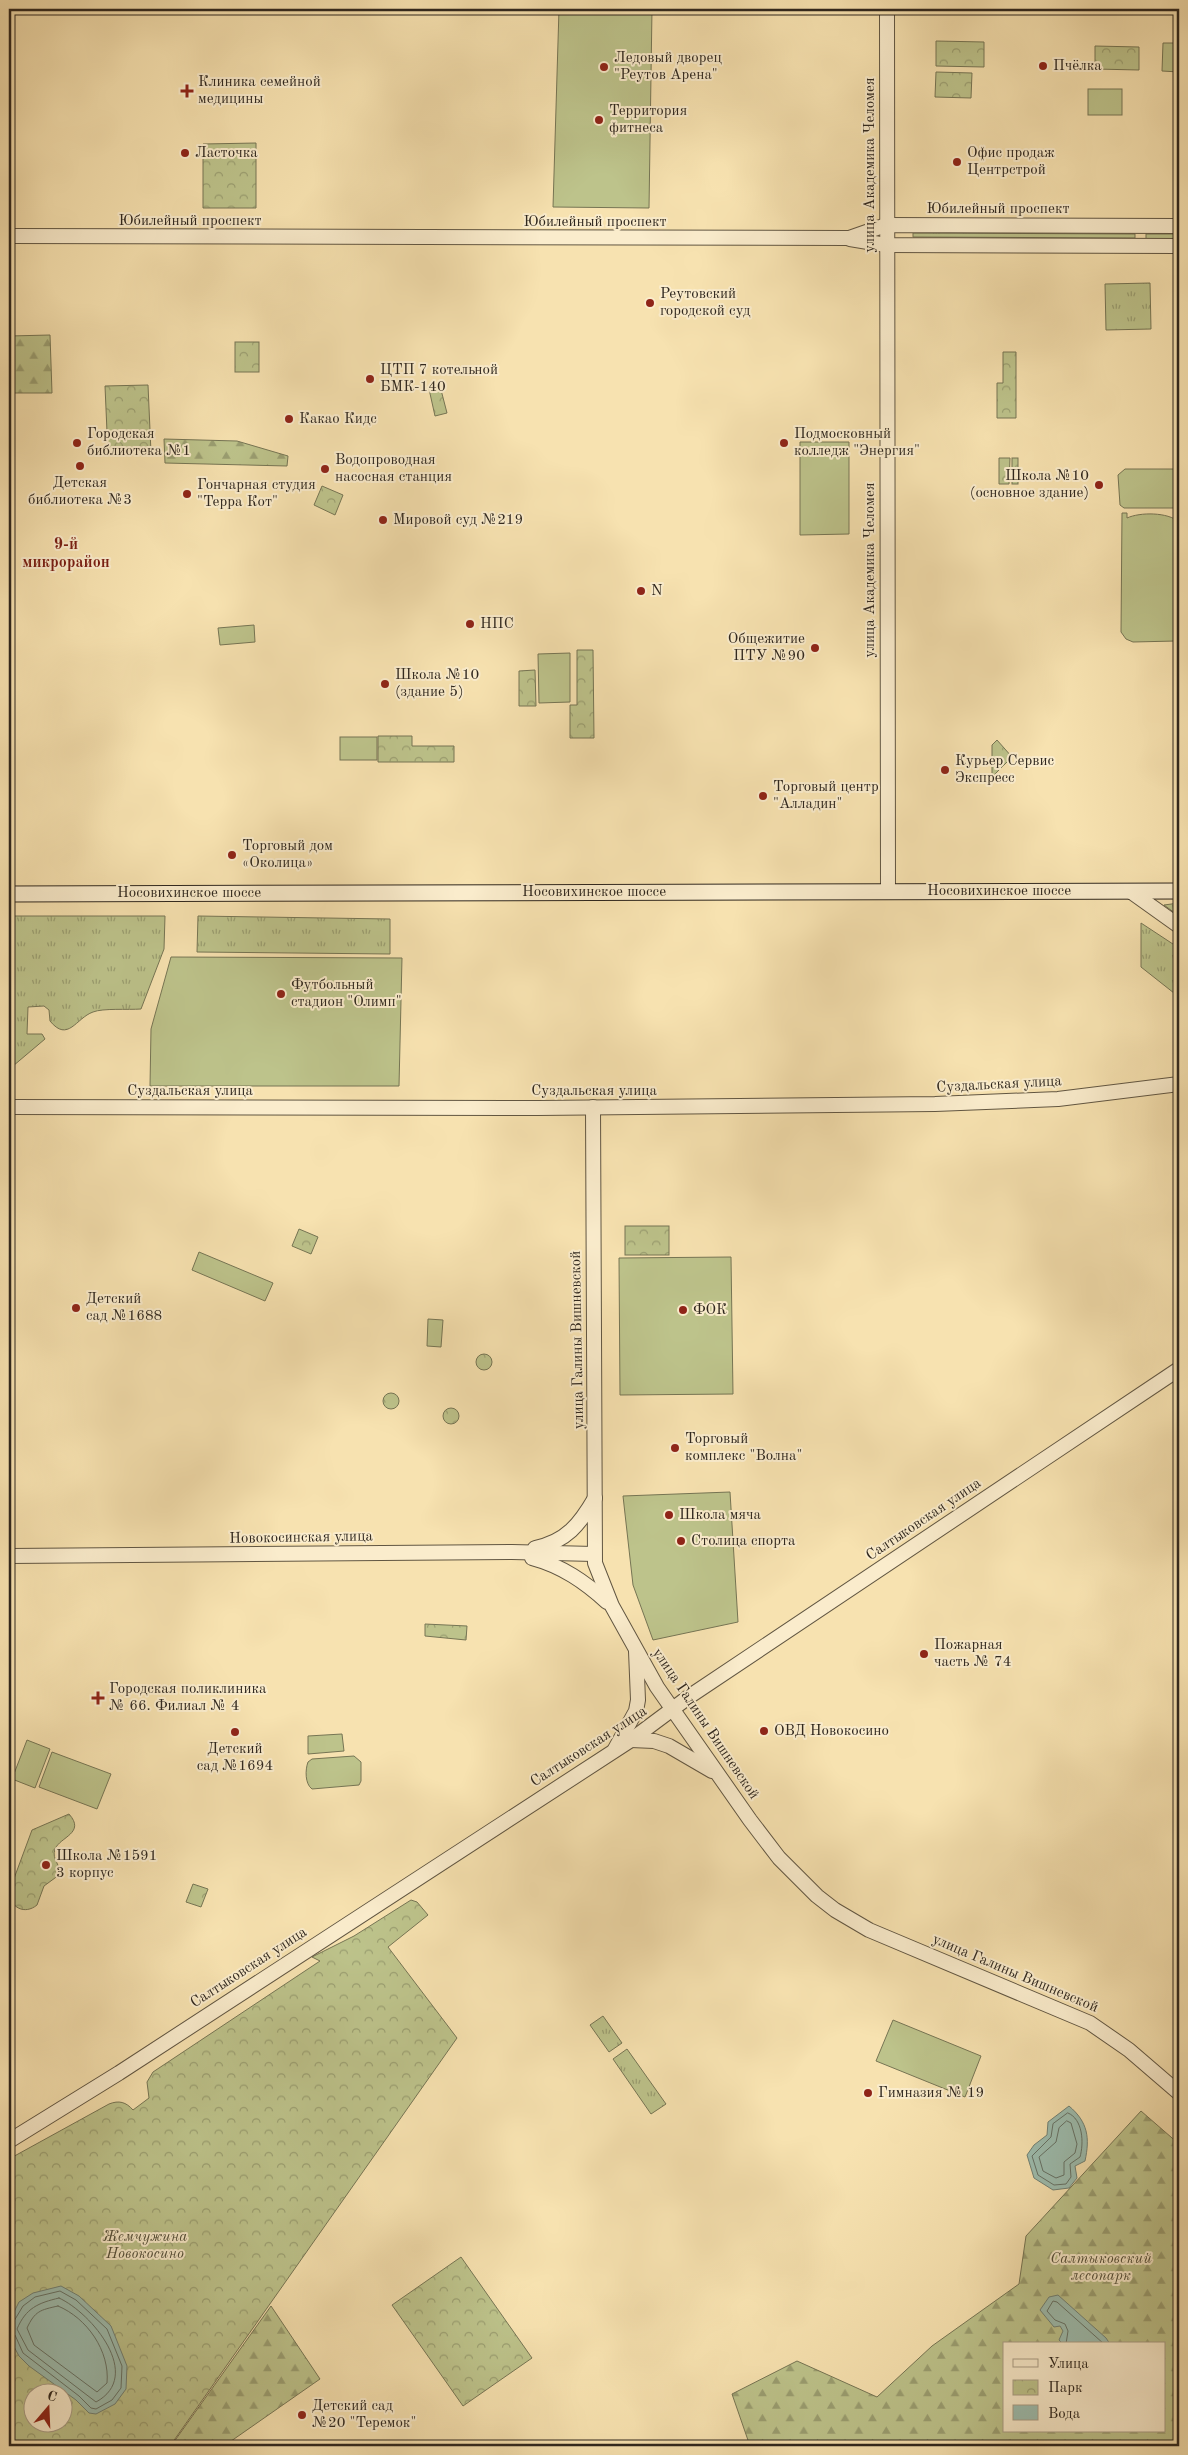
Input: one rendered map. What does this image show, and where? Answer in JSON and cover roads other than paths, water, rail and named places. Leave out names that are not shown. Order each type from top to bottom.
[{"type":"main road","name":"Носовихинское шоссе","points":[[9,894],[1179,891]]},
{"type":"street","name":"улица Академика Челомея","points":[[887,9],[888,892]]},
{"type":"street","name":"Юбилейный проспект","points":[[9,236],[849,238],[886,225],[1179,226]]},
{"type":"street","points":[[849,238],[886,245],[1179,246]]},
{"type":"street","points":[[1130,891],[1179,926]]},
{"type":"street","name":"Суздальская улица","points":[[9,1107],[593,1107],[1014,1102],[1179,1084]]},
{"type":"street","name":"улица Галины Вишневской","points":[[593,1107],[596,1497],[594,1554],[597,1572],[612,1606],[636,1648],[673,1709],[717,1774],[779,1858],[834,1910],[869,1930],[1090,2023],[1129,2050],[1179,2093]]},
{"type":"street","name":"Салтыковская улица","points":[[9,2141],[119,2073],[631,1740],[673,1709],[1179,1368]]},
{"type":"street","points":[[512,1552],[558,1541],[575,1528],[596,1497]]},
{"type":"street","points":[[512,1552],[560,1568],[590,1586],[612,1606]]},
{"type":"street","name":"Новокосинская улица","points":[[9,1556],[512,1552],[594,1554]]},
{"type":"street","points":[[614,1751],[636,1711],[638,1700],[636,1648]]},
{"type":"street","points":[[631,1740],[654,1741],[669,1746],[717,1774]]},
{"type":"water","points":[[1069,2106],[1084,2124],[1087,2138],[1085,2161],[1075,2166],[1077,2178],[1069,2188],[1053,2190],[1034,2178],[1027,2155],[1034,2145],[1047,2135],[1048,2122]]},
{"type":"water","points":[[61,2286],[79,2296],[111,2326],[127,2366],[126,2389],[115,2404],[96,2414],[89,2413],[72,2397],[72,2382],[51,2382],[19,2356],[12,2343],[10,2320],[19,2302],[33,2293]]},
{"type":"water","points":[[1058,2295],[1109,2342],[1061,2342],[1059,2340],[1063,2331],[1060,2326],[1054,2327],[1040,2310],[1049,2297]]},
{"type":"place","name":"Пчёлка","points":[[1043,66]]},
{"type":"place","name":"Ледовый дворец \"Реутов Арена\"","points":[[604,67]]},
{"type":"place","name":"Клиника семейной медицины","points":[[187,91]]},
{"type":"place","name":"Территория фитнеса","points":[[599,120]]},
{"type":"place","name":"Ласточка","points":[[185,153]]},
{"type":"place","name":"Офис продаж Центрстрой","points":[[957,162]]},
{"type":"place","name":"Реутовский городской суд","points":[[650,303]]},
{"type":"place","name":"ЦТП 7 котельной БМК-140","points":[[370,379]]},
{"type":"place","name":"Какао Кидс","points":[[289,419]]},
{"type":"place","name":"Городская библиотека №1","points":[[77,443]]},
{"type":"place","name":"Подмосковный колледж \"Энергия\"","points":[[784,443]]},
{"type":"place","name":"Детская библиотека №3","points":[[80,466]]},
{"type":"place","name":"Водопроводная насосная станция","points":[[325,469]]},
{"type":"place","name":"Школа №10 (основное здание)","points":[[1099,485]]},
{"type":"place","name":"Гончарная студия \"Терра Кот\"","points":[[187,494]]},
{"type":"place","name":"Мировой суд №219","points":[[383,520]]},
{"type":"place","name":"N","points":[[641,591]]},
{"type":"place","name":"НПС","points":[[470,624]]},
{"type":"place","name":"Общежитие ПТУ №90","points":[[815,648]]},
{"type":"place","name":"Школа №10 (здание 5)","points":[[385,684]]},
{"type":"place","name":"Курьер Сервис Экспресс","points":[[945,770]]},
{"type":"place","name":"Торговый центр \"Алладин\"","points":[[763,796]]},
{"type":"place","name":"Торговый дом «Околица»","points":[[232,855]]},
{"type":"place","name":"Футбольный стадион \"Олимп\"","points":[[281,994]]},
{"type":"place","name":"Детский сад №1688","points":[[76,1308]]},
{"type":"place","name":"ФОК","points":[[683,1310]]},
{"type":"place","name":"Торговый комплекс \"Волна\"","points":[[675,1448]]},
{"type":"place","name":"Школа мяча","points":[[669,1515]]},
{"type":"place","name":"Столица спорта","points":[[681,1541]]},
{"type":"place","name":"Пожарная часть № 74","points":[[924,1654]]},
{"type":"place","name":"Городская поликлиника № 66. Филиал № 4","points":[[98,1698]]},
{"type":"place","name":"ОВД Новокосино","points":[[764,1731]]},
{"type":"place","name":"Детский сад №1694","points":[[235,1732]]},
{"type":"place","name":"Школа №1591 3 корпус","points":[[46,1865]]},
{"type":"place","name":"Гимназия № 19","points":[[868,2093]]},
{"type":"place","name":"Детский сад №20 \"Теремок\"","points":[[302,2415]]},
{"type":"district","name":"9-й микрорайон","points":[[66,554]]},
{"type":"park label","name":"Жемчужина Новокосино","points":[[145,2246]]},
{"type":"park label","name":"Салтыковский лесопарк","points":[[1101,2268]]}]
